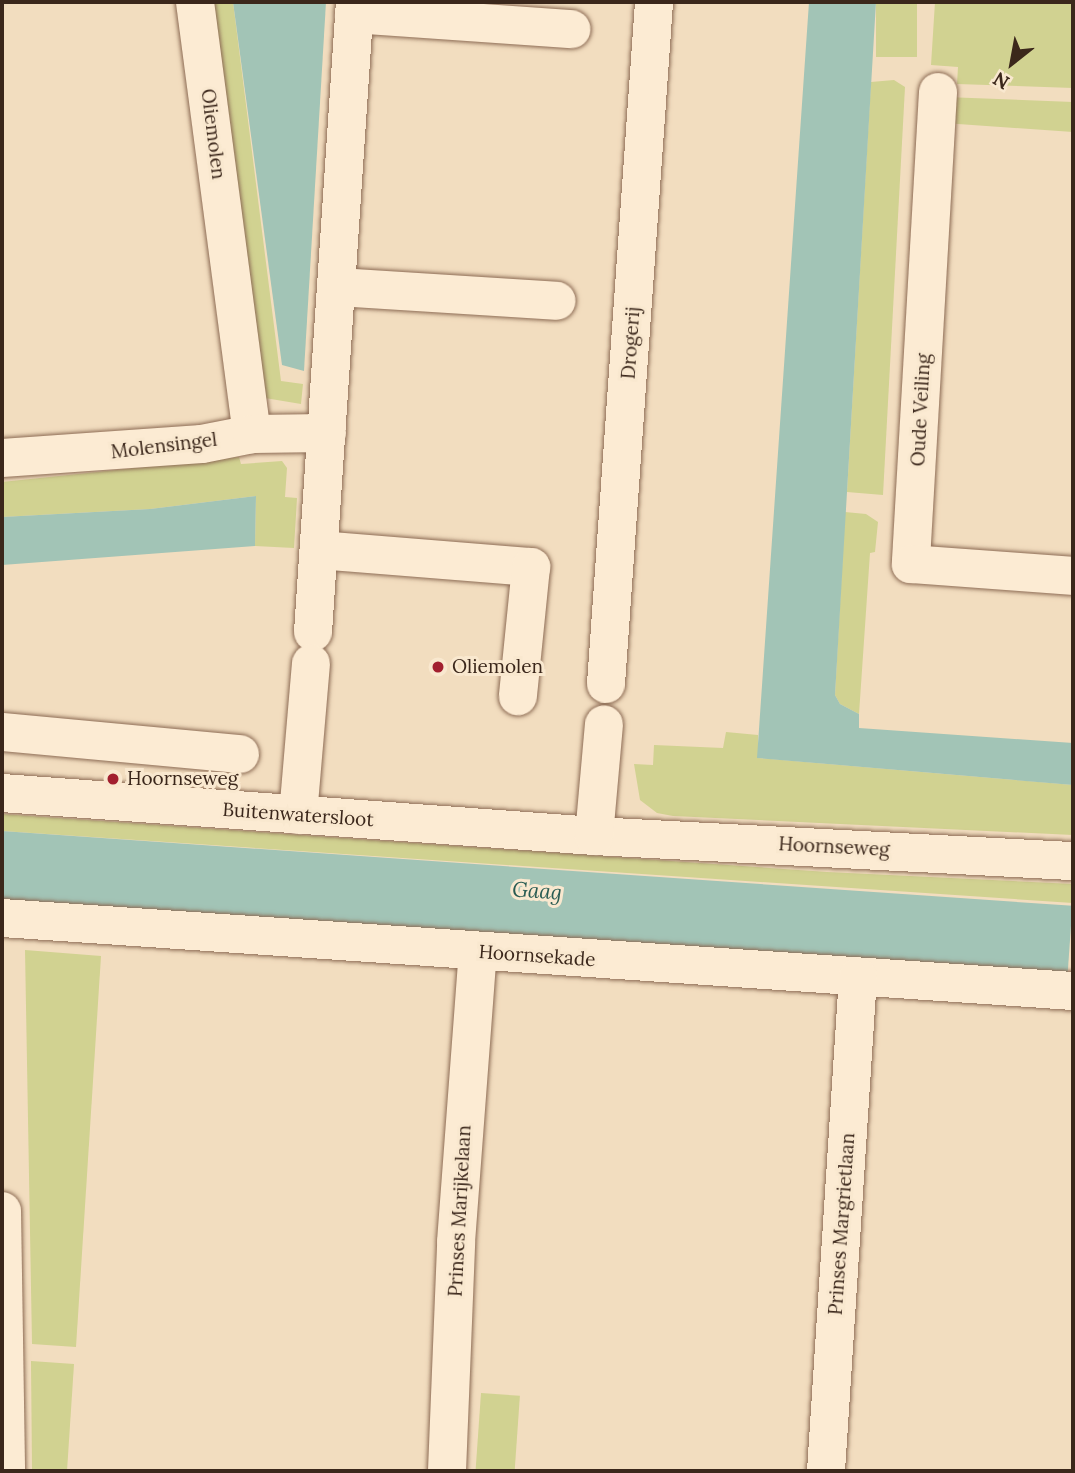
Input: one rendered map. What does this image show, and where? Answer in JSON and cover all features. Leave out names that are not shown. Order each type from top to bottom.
[{"type":"street","name":"Oliemolen","points":[[195,2],[252,434]]},
{"type":"street","name":"Drogerij","points":[[606,684],[653,2]]},
{"type":"street","points":[[298,815],[319,550],[354,8],[571,29]]},
{"type":"street","name":"Oude Veiling","points":[[937,92],[911,564],[1073,576]]},
{"type":"street","points":[[337,286],[557,301]]},
{"type":"street","name":"Molensingel","points":[[2,458],[202,444],[252,434],[327,433]]},
{"type":"street","points":[[319,550],[531,567],[518,696]]},
{"type":"street","points":[[594,836],[604,724]]},
{"type":"street","points":[[2,732],[240,754]]},
{"type":"street","name":"Buitenwatersloot","points":[[2,793],[594,836]]},
{"type":"street","name":"Hoornseweg","points":[[594,836],[1073,860]]},
{"type":"street","name":"Hoornsekade","points":[[2,918],[1073,991]]},
{"type":"street","name":"Prinses Marijkelaan","points":[[447,1471],[456,1242],[478,952]]},
{"type":"street","name":"Prinses Margrietlaan","points":[[826,1471],[858,976]]},
{"type":"street","points":[[2,1211],[6,1471]]},
{"type":"green space","points":[[211,2],[233,2],[281,381],[303,384],[301,404],[259,397]]},
{"type":"green space","points":[[876,2],[917,2],[917,57],[876,57]]},
{"type":"green space","points":[[935,2],[1073,2],[1073,88],[957,84],[958,67],[931,65]]},
{"type":"green space","points":[[894,80],[905,87],[883,495],[847,492],[871,82]]},
{"type":"green space","points":[[945,97],[1073,102],[1073,132],[944,123]]},
{"type":"green space","points":[[239,457],[241,464],[282,461],[287,468],[285,497],[297,498],[294,548],[255,546],[256,496],[150,509],[2,517],[2,482]]},
{"type":"green space","points":[[845,512],[866,514],[878,522],[875,552],[870,553],[859,714],[840,704],[835,695]]},
{"type":"green space","points":[[726,732],[758,735],[758,758],[1073,785],[1073,835],[673,816],[657,813],[640,800],[634,764],[653,765],[654,745],[723,748]]},
{"type":"green space","points":[[2,814],[827,872],[1073,884],[1073,903],[2,831]]},
{"type":"green space","points":[[25,950],[101,956],[76,1347],[32,1344]]},
{"type":"green space","points":[[31,1361],[74,1364],[67,1471],[32,1471]]},
{"type":"green space","points":[[481,1393],[520,1396],[515,1471],[476,1471]]},
{"type":"water","points":[[233,2],[326,2],[304,371],[282,365]]},
{"type":"water","points":[[809,2],[876,2],[835,695],[840,704],[859,714],[859,728],[1073,743],[1073,785],[757,758]]},
{"type":"water","points":[[256,496],[255,546],[2,565],[2,517],[150,509]]},
{"type":"water","name":"Gaag","points":[[2,831],[1072,906],[1068,975],[2,900]]},
{"type":"place","name":"Oliemolen","points":[[438,667]]},
{"type":"place","name":"Hoornseweg","points":[[113,779]]}]
